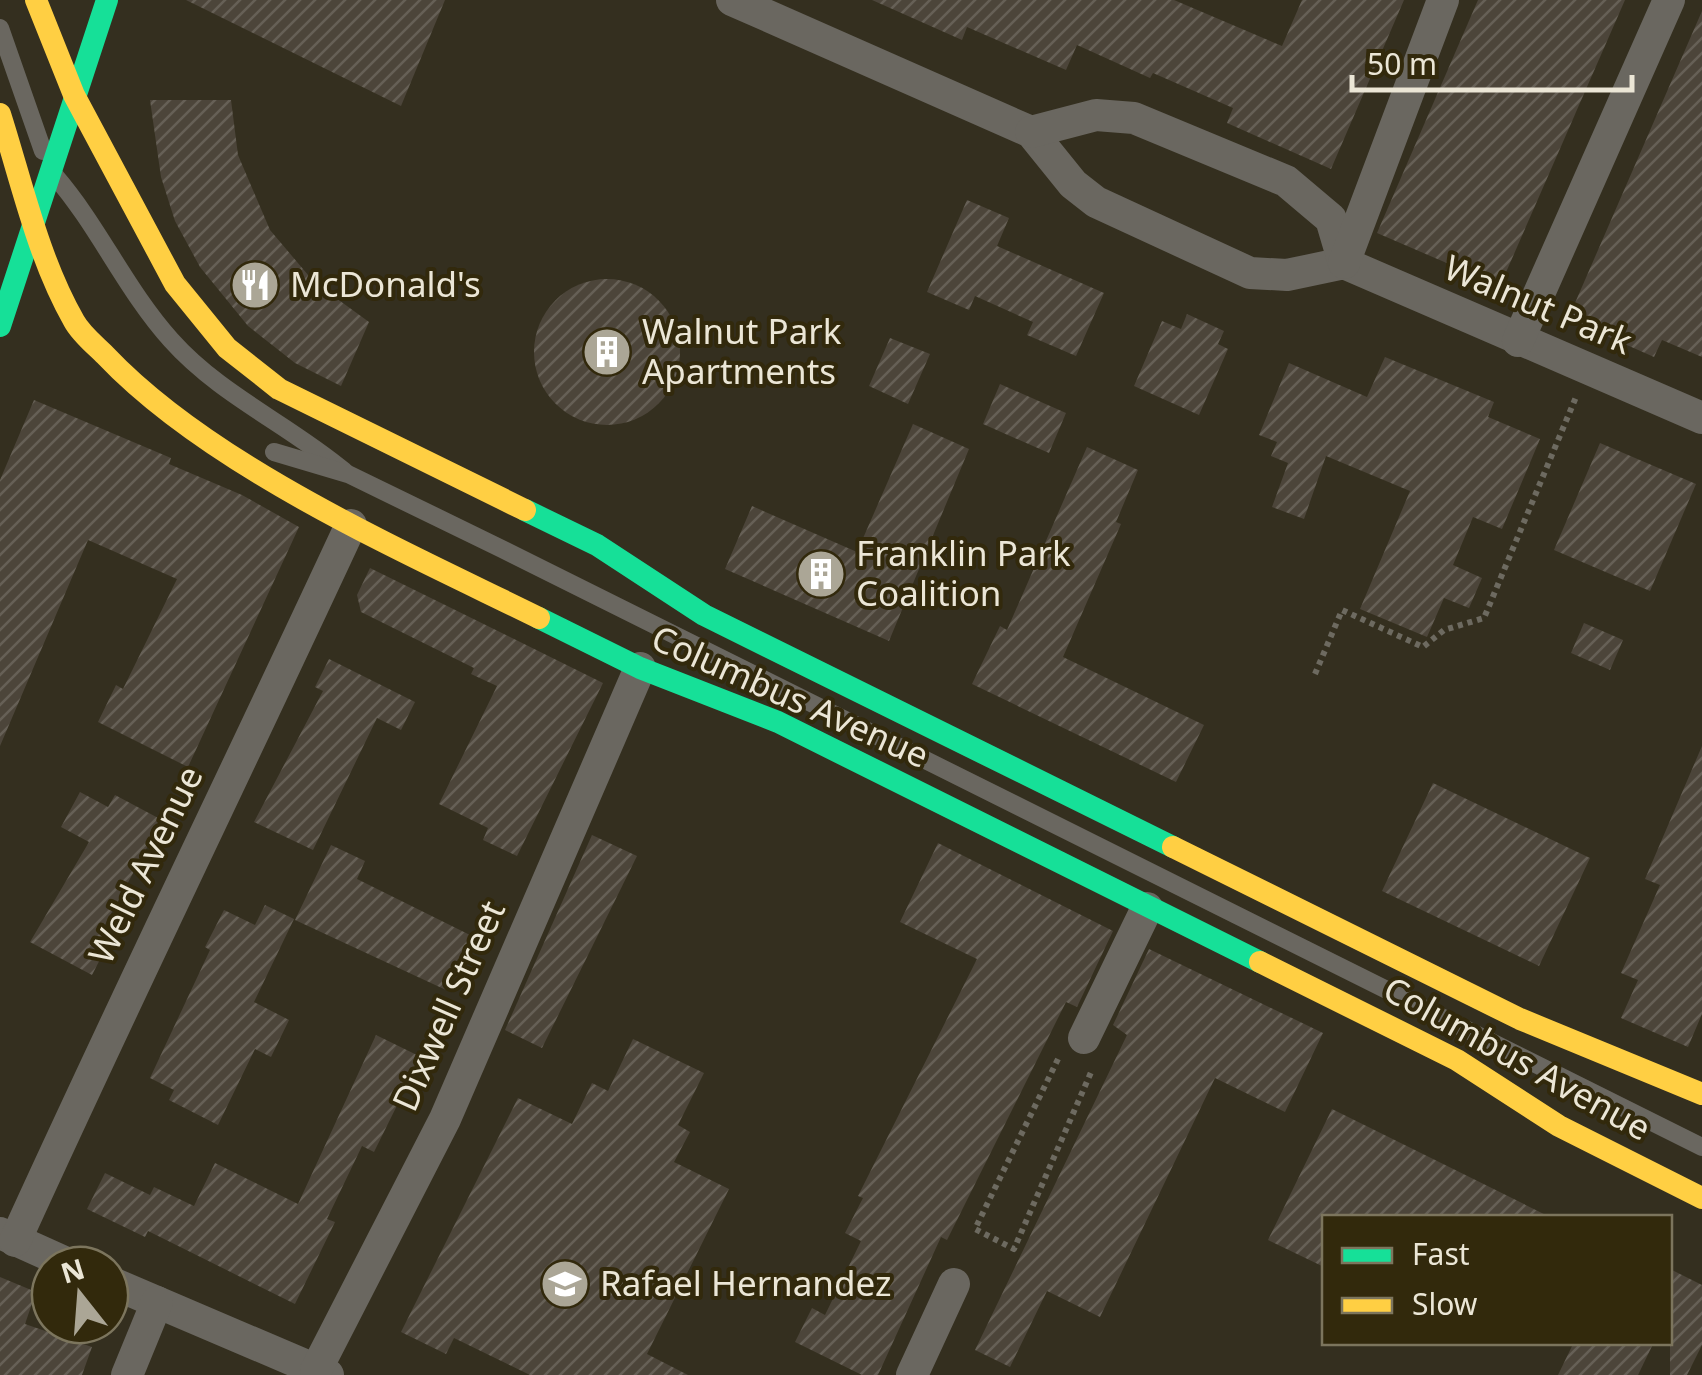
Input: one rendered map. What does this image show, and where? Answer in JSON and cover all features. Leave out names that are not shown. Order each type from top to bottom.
[{"type":"main road","name":"Columbus Avenue","points":[[36,0],[74,95],[129,203],[188,302],[227,348],[290,396],[597,545],[704,615],[1420,970],[1520,1019],[1702,1094]]},
{"type":"main road","points":[[2,314],[107,0]]},
{"type":"main road","name":"Columbus Avenue","points":[[0,114],[33,224],[71,317],[111,365],[226,451],[351,525],[640,668],[778,722],[1457,1060],[1559,1126],[1702,1198]]},
{"type":"street","points":[[732,0],[1031,132],[1073,184],[1096,202],[1250,273],[1287,275],[1344,264]]},
{"type":"street","points":[[1344,264],[1443,0]]},
{"type":"street","points":[[1518,341],[1668,0]]},
{"type":"street","points":[[1031,132],[1096,115],[1134,118],[1286,181],[1331,219],[1344,264]]},
{"type":"street","name":"Walnut Park","points":[[1344,264],[1702,418]]},
{"type":"street","name":"Weld Avenue","points":[[8,1237],[276,689],[351,525]]},
{"type":"street","name":"Dixwell Street","points":[[322,1372],[444,1119],[640,668]]},
{"type":"street","points":[[1084,1038],[1146,908]]},
{"type":"street","points":[[912,1375],[954,1284]]},
{"type":"street","points":[[130,1291],[322,1372]]},
{"type":"street","points":[[128,1375],[156,1302]]},
{"type":"lane","name":"Columbus Avenue","points":[[0,28],[50,170],[57,206]]},
{"type":"lane","name":"Columbus Avenue","points":[[50,170],[98,229],[154,320],[186,357],[231,394],[316,447],[348,474],[1702,1147]]},
{"type":"lane","points":[[108,329],[153,377],[214,420]]},
{"type":"lane","name":"Columbus Avenue","points":[[250,440],[308,465],[348,474]]},
{"type":"path","points":[[1315,674],[1342,610],[1423,647],[1444,630],[1484,618],[1580,387]]},
{"type":"path","points":[[1045,1086],[975,1229],[1014,1249],[1078,1100]]},
{"type":"building","points":[[186,0],[445,0],[401,106]]},
{"type":"building","points":[[872,0],[1174,0],[1282,46],[1302,0],[1404,0],[1331,169],[1227,123],[1233,108],[1153,73],[1150,78],[1077,45],[1066,70],[967,27],[962,40]]},
{"type":"building","points":[[1478,0],[1625,0],[1500,286],[1377,233]]},
{"type":"building","points":[[1702,11],[1702,357],[1662,340],[1654,357],[1568,319]]},
{"type":"building","points":[[150,100],[231,100],[238,155],[270,230],[314,282],[369,322],[341,386],[295,363],[248,326],[200,267],[175,221],[161,177]]},
{"type":"building","points":[[967,200],[1009,218],[997,246],[1104,293],[1076,356],[1027,335],[1033,322],[975,296],[969,310],[927,292]]},
{"type":"building","name":"Walnut Park Apartments","points":[[607,279],[635,285],[659,300],[674,324],[680,352],[674,380],[659,404],[635,419],[607,425],[579,419],[555,404],[540,380],[534,352],[540,324],[555,300],[579,285]]},
{"type":"building","points":[[1187,314],[1224,331],[1218,344],[1228,349],[1199,415],[1134,386],[1162,321],[1181,329]]},
{"type":"building","points":[[890,338],[930,354],[908,404],[869,386]]},
{"type":"building","points":[[1385,357],[1494,402],[1488,417],[1540,439],[1502,529],[1473,517],[1453,565],[1482,578],[1469,608],[1444,598],[1427,637],[1360,609],[1410,491],[1326,456],[1304,519],[1272,507],[1288,463],[1271,456],[1277,442],[1259,435],[1289,363],[1367,397]]},
{"type":"building","points":[[1000,384],[1066,413],[1049,453],[983,424]]},
{"type":"building","points":[[34,400],[171,458],[169,464],[242,495],[299,527],[188,767],[98,722],[116,685],[123,689],[177,579],[88,540],[0,746],[0,480]]},
{"type":"building","points":[[913,424],[969,449],[889,641],[725,569],[752,506],[857,552]]},
{"type":"building","points":[[1600,443],[1696,484],[1650,591],[1554,550]]},
{"type":"building","points":[[1087,447],[1138,470],[1116,522],[1121,524],[1063,657],[1204,725],[1176,782],[972,684],[1000,626],[1007,630]]},
{"type":"building","points":[[370,568],[603,683],[517,856],[483,840],[488,828],[439,804],[497,686],[471,674],[474,668],[361,612],[357,595]]},
{"type":"building","points":[[1584,623],[1623,640],[1610,670],[1571,653]]},
{"type":"building","points":[[329,659],[415,702],[401,730],[377,718],[313,850],[254,822],[323,691],[315,687]]},
{"type":"building","points":[[1702,746],[1702,1014],[1688,1047],[1621,1018],[1638,980],[1621,973],[1660,885],[1645,879]]},
{"type":"building","points":[[1433,783],[1590,858],[1539,966],[1382,891]]},
{"type":"building","points":[[80,792],[108,807],[115,795],[162,820],[100,934],[110,940],[92,975],[30,942],[89,842],[61,827]]},
{"type":"building","points":[[592,835],[637,856],[542,1048],[505,1030]]},
{"type":"building","points":[[938,843],[1113,931],[1077,1007],[1066,1002],[947,1240],[941,1237],[878,1375],[862,1375],[795,1342],[812,1308],[825,1315],[861,1241],[845,1233],[863,1198],[858,1196],[977,959],[900,922]]},
{"type":"building","points":[[331,845],[365,861],[357,879],[472,936],[446,990],[295,920]]},
{"type":"building","points":[[265,905],[294,919],[254,1002],[289,1020],[271,1057],[255,1049],[218,1125],[169,1100],[174,1090],[150,1078],[210,950],[205,947],[224,910],[255,925]]},
{"type":"building","points":[[1149,949],[1323,1033],[1285,1112],[1215,1078],[1100,1317],[1047,1291],[1010,1367],[975,1350],[1127,1035],[1113,1025]]},
{"type":"building","points":[[376,1035],[421,1057],[374,1152],[362,1146],[327,1219],[335,1222],[295,1304],[148,1231],[145,1237],[87,1209],[105,1173],[150,1195],[154,1187],[194,1206],[215,1163],[298,1204]]},
{"type":"building","points":[[633,1039],[704,1073],[678,1125],[690,1132],[674,1162],[729,1189],[647,1354],[688,1375],[530,1375],[454,1338],[446,1354],[401,1332],[518,1098],[572,1124],[592,1083],[608,1091]]},
{"type":"building","points":[[1332,1109],[1546,1215],[1322,1215],[1322,1266],[1268,1240]]},
{"type":"building","points":[[1672,1270],[1702,1285],[1702,1345],[1687,1375],[1670,1375]]},
{"type":"building","points":[[0,1277],[30,1290],[25,1324],[30,1326],[30,1345],[92,1347],[82,1375],[0,1375]]},
{"type":"building","points":[[1573,1345],[1653,1345],[1638,1375],[1558,1375]]},
{"type":"traffic: fast","points":[[0,326],[107,0]]},
{"type":"traffic: fast","points":[[525,510],[597,545],[704,615],[1173,847]]},
{"type":"traffic: fast","points":[[539,618],[640,668],[778,722],[1260,962]]},
{"type":"traffic: slow","points":[[36,0],[74,95],[175,284],[227,348],[279,389],[525,510]]},
{"type":"traffic: slow","points":[[0,114],[41,246],[61,297],[88,339],[148,395],[252,469],[369,534],[539,618]]},
{"type":"traffic: slow","points":[[1173,847],[1520,1019],[1702,1094]]},
{"type":"traffic: slow","points":[[1260,962],[1457,1060],[1559,1126],[1702,1198]]},
{"type":"place","name":"McDonald's","points":[[255,285]]},
{"type":"place","name":"Walnut Park Apartments","points":[[607,352]]},
{"type":"place","name":"Franklin Park Coalition","points":[[821,574]]},
{"type":"place","name":"Rafael Hernandez","points":[[565,1284]]}]
